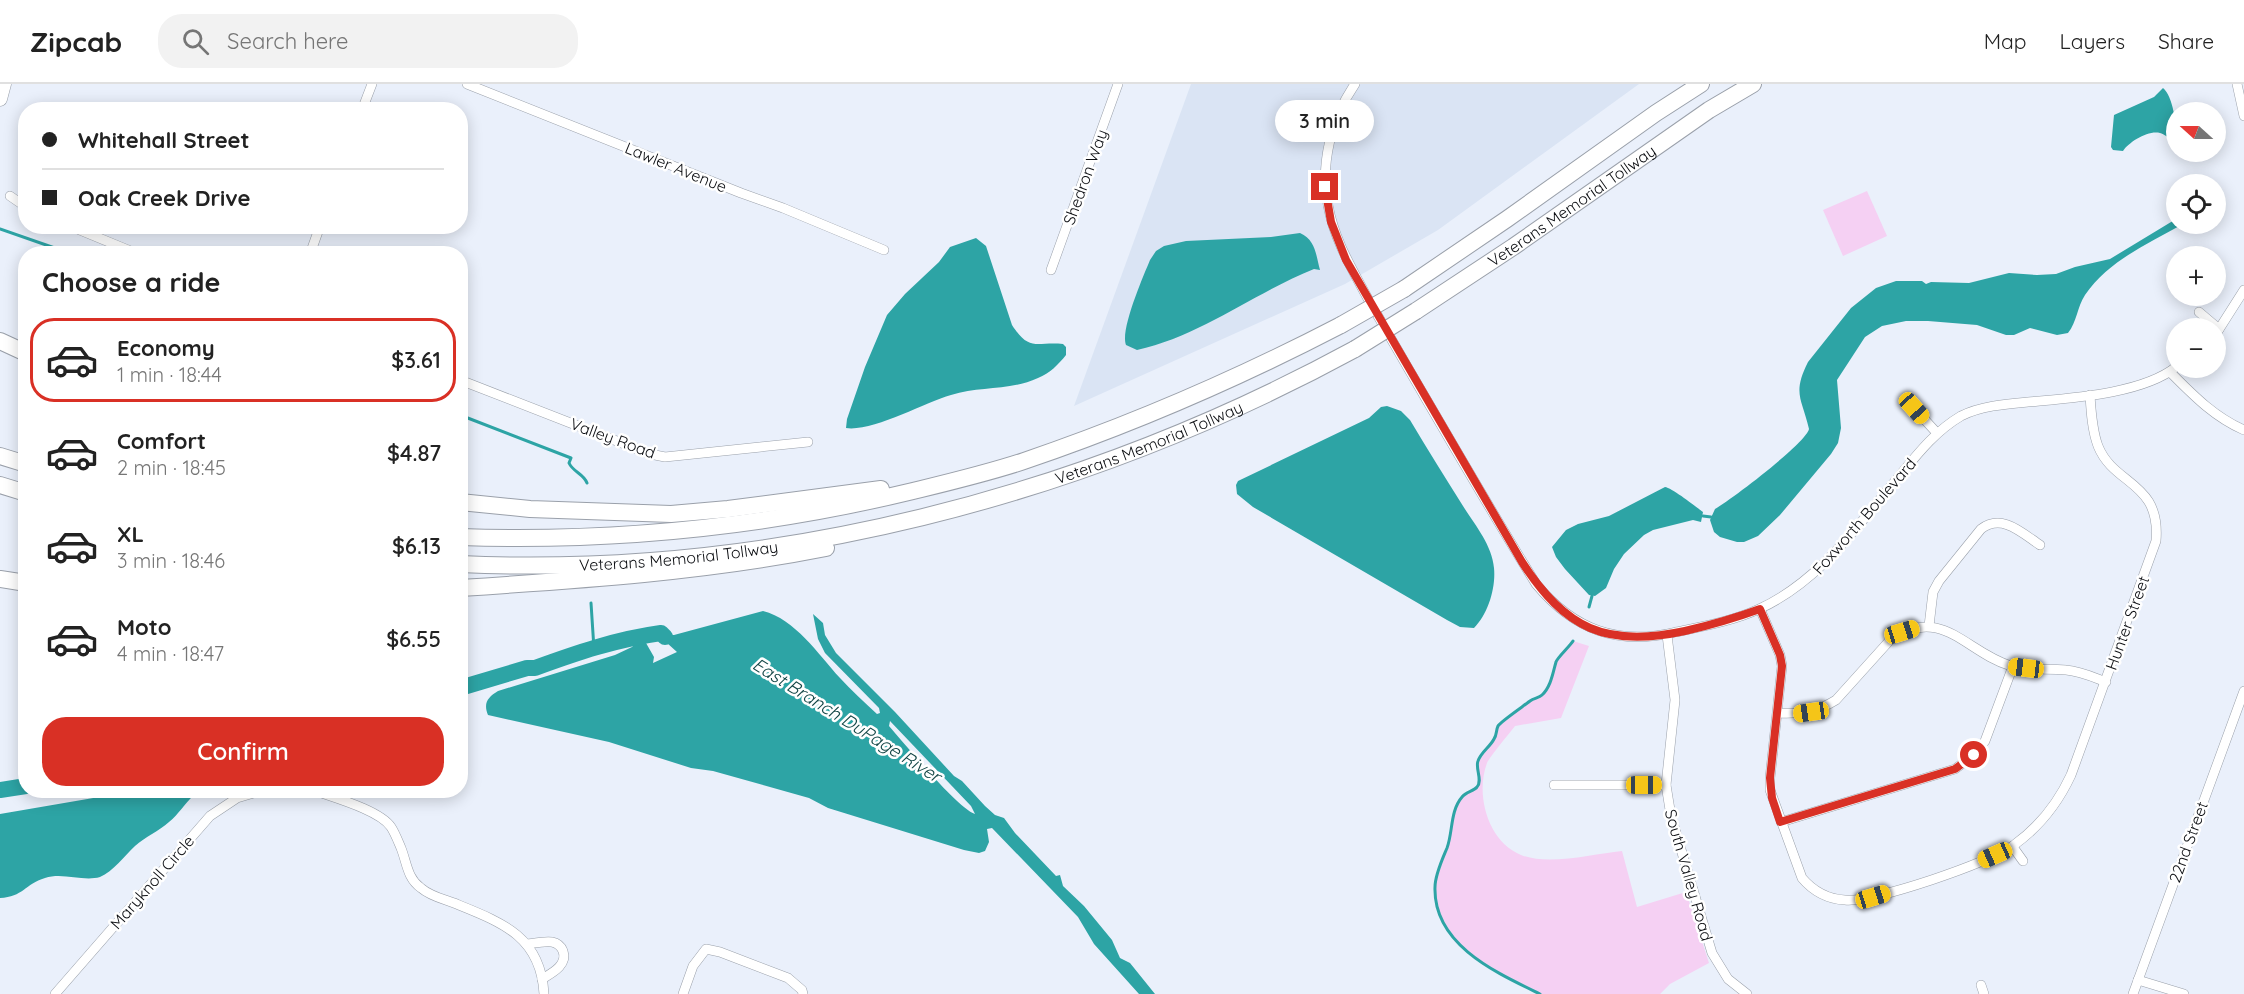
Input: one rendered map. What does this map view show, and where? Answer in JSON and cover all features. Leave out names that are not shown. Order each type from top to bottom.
[{"type":"highway","name":"Veterans Memorial Tollway","points":[[468,537],[608,536],[697,528],[823,511],[939,485],[1023,461],[1109,430],[1236,378],[1341,325],[1404,289],[1507,219],[1656,112],[1701,84]]},
{"type":"highway","name":"Veterans Memorial Tollway","points":[[468,564],[544,566],[644,561],[740,552],[876,528],[1017,492],[1123,455],[1260,397],[1355,348],[1513,247],[1709,110],[1753,84]]},
{"type":"highway","points":[[0,341],[18,349]]},
{"type":"highway","points":[[0,352],[18,360]]},
{"type":"highway","points":[[0,456],[18,462]]},
{"type":"highway","points":[[0,485],[18,491]]},
{"type":"highway","points":[[468,503],[530,510],[671,514],[914,485],[939,485]]},
{"type":"highway","points":[[468,587],[640,576],[744,563],[853,542],[876,528]]},
{"type":"highway","points":[[0,579],[18,582]]},
{"type":"main road","points":[[0,99],[4,84]]},
{"type":"street","points":[[365,102],[372,84]]},
{"type":"street","name":"Lawler Avenue","points":[[467,84],[884,250]]},
{"type":"street","name":"Shedron Way","points":[[1051,270],[1118,84]]},
{"type":"street","name":"Foxworth Boulevard","points":[[1355,84],[1340,111],[1326,160],[1325,187],[1336,237],[1365,294],[1522,562],[1546,597],[1573,619],[1613,635],[1633,638],[1666,635],[1725,621],[1760,609],[1798,587],[1829,560],[1936,432],[1964,415],[1993,406],[2079,398],[2090,394],[2130,388],[2166,373]]},
{"type":"street","points":[[2237,84],[2244,116]]},
{"type":"street","points":[[10,196],[18,202]]},
{"type":"street","points":[[89,234],[119,246]]},
{"type":"street","points":[[2226,318],[2244,290]]},
{"type":"street","points":[[2199,312],[2204,318]]},
{"type":"street","points":[[2181,378],[2206,408],[2244,430]]},
{"type":"street","name":"Valley Road","points":[[468,383],[650,454],[665,457],[808,442]]},
{"type":"street","name":"Hunter Street","points":[[1760,609],[1780,655],[1782,666],[1770,778],[1772,798],[1802,878],[1820,893],[1845,900],[1873,897],[1960,870],[2013,847],[2051,810],[2067,784],[2154,550],[2157,534],[2152,508],[2143,493],[2108,461],[2098,446],[2090,394]]},
{"type":"street","points":[[1914,408],[1936,432]]},
{"type":"street","points":[[1929,626],[1933,592],[1939,580],[1981,529],[1997,522],[2007,524],[2040,545]]},
{"type":"street","points":[[1778,713],[1798,714],[1825,707],[1836,699],[1891,639],[1902,632],[1929,626],[1956,634],[1984,653],[2013,666],[2068,670],[2106,682]]},
{"type":"street","name":"South Valley Road","points":[[1666,635],[1674,679],[1675,700],[1666,785],[1675,833],[1712,953],[1728,979],[1747,994]]},
{"type":"street","points":[[1780,822],[1955,769],[1969,760],[1985,741],[2013,666]]},
{"type":"street","name":"22nd Street","points":[[2133,994],[2244,691]]},
{"type":"street","points":[[1554,785],[1666,785]]},
{"type":"street","name":"Maryknoll Circle","points":[[55,994],[210,816],[237,798]]},
{"type":"street","points":[[333,798],[371,813],[390,826],[401,849],[410,877],[420,888],[501,922],[528,944],[537,960],[544,994]]},
{"type":"street","points":[[2013,847],[2023,861]]},
{"type":"street","points":[[528,944],[550,942],[562,950],[561,965],[542,979]]},
{"type":"street","points":[[683,994],[693,966],[706,950],[720,952],[788,978],[802,990],[803,994]]},
{"type":"street","points":[[2138,980],[2184,994]]},
{"type":"shaded area","points":[[1191,84],[1639,84],[1438,230],[1345,284],[1074,406]]},
{"type":"shaded area","points":[[1867,191],[1887,236],[1843,256],[1823,210]]},
{"type":"shaded area","points":[[1573,641],[1589,646],[1561,718],[1515,726],[1487,763],[1483,789],[1487,816],[1500,840],[1510,849],[1532,858],[1571,858],[1622,851],[1637,907],[1686,892],[1709,963],[1670,984],[1660,994],[1540,994],[1469,954],[1455,942],[1439,911],[1435,885],[1456,808],[1463,796],[1477,788],[1479,784],[1477,762],[1495,739],[1499,726],[1530,701],[1542,695],[1554,672],[1556,662]]},
{"type":"water","points":[[2163,88],[2171,102],[2166,102],[2166,136],[2160,133],[2150,133],[2134,141],[2123,151],[2113,150],[2111,147],[2114,115],[2154,97]]},
{"type":"water","points":[[2166,225],[2166,234],[2117,262],[2095,283],[2082,300],[2068,333],[2057,335],[2030,328],[2014,335],[2006,335],[1977,325],[1906,321],[1882,326],[1865,337],[1837,380],[1841,428],[1838,443],[1831,454],[1780,515],[1758,536],[1744,542],[1737,542],[1720,537],[1714,532],[1710,520],[1715,509],[1767,470],[1805,436],[1809,429],[1799,389],[1808,362],[1851,308],[1876,288],[1896,281],[1922,281],[1926,284],[1931,282],[1969,283],[2009,273],[2056,274],[2110,259]]},
{"type":"water","points":[[1300,233],[1312,244],[1320,270],[1314,269],[1292,279],[1183,335],[1137,350],[1126,345],[1126,328],[1133,303],[1150,260],[1156,251],[1164,246],[1186,241],[1271,237]]},
{"type":"water","points":[[976,238],[986,246],[1012,325],[1018,334],[1029,343],[1063,344],[1066,347],[1066,355],[1050,371],[1027,382],[962,392],[870,426],[846,428],[865,367],[887,315],[905,294],[939,262],[950,247]]},
{"type":"water","points":[[1387,406],[1401,411],[1410,420],[1490,551],[1494,568],[1492,592],[1483,616],[1474,628],[1460,627],[1447,620],[1253,507],[1237,494],[1238,481],[1369,418],[1381,407]]},
{"type":"water","points":[[1665,487],[1703,512],[1701,522],[1693,520],[1653,530],[1644,535],[1624,554],[1614,569],[1606,588],[1595,596],[1589,595],[1565,569],[1552,547],[1566,530],[1578,524],[1609,516]]},
{"type":"water","points":[[763,611],[775,615],[796,629],[853,692],[877,714],[880,713],[879,708],[825,653],[818,639],[813,614],[823,623],[825,635],[836,653],[954,776],[962,781],[995,815],[1004,818],[1015,833],[1056,876],[1060,875],[1063,886],[1084,906],[1112,940],[1120,958],[1130,963],[1155,994],[1139,994],[1094,944],[1078,917],[992,828],[987,829],[989,842],[985,851],[979,853],[964,850],[828,808],[809,798],[713,771],[691,768],[609,742],[488,715],[487,701],[498,691],[615,655],[632,647],[650,629],[662,635],[674,635]],"holes":[[[656,639],[667,643],[677,652],[653,663],[654,657],[646,643]],[[890,721],[971,806],[975,814],[956,800],[931,774],[889,726]]]},
{"type":"water","points":[[93,798],[191,798],[173,819],[139,843],[105,875],[93,878],[52,876],[38,881],[19,893],[0,898],[0,814]]},
{"type":"waterway","points":[[0,229],[49,246]]},
{"type":"waterway","points":[[468,418],[571,458],[569,463],[587,483]]},
{"type":"waterway","points":[[1703,516],[1711,517]]},
{"type":"waterway","points":[[1589,607],[1592,596]]},
{"type":"waterway","points":[[591,603],[594,649]]},
{"type":"waterway","name":"East Branch DuPage River","points":[[468,686],[527,668],[535,668],[613,643],[661,633],[665,637]]},
{"type":"waterway","points":[[1540,994],[1487,966],[1456,941],[1437,907],[1435,882],[1449,842],[1455,809],[1462,797],[1479,784],[1477,764],[1479,758],[1492,742],[1500,724],[1545,692],[1550,684],[1557,660],[1573,641]]},
{"type":"waterway","name":"East Branch DuPage River","points":[[0,790],[18,787]]},
{"type":"route","points":[[1325,187],[1331,222],[1346,260],[1522,562],[1546,597],[1568,616],[1583,625],[1613,635],[1633,638],[1666,635],[1725,621],[1760,609],[1780,655],[1782,666],[1770,778],[1770,790],[1780,822],[1955,769],[1974,755]]}]
